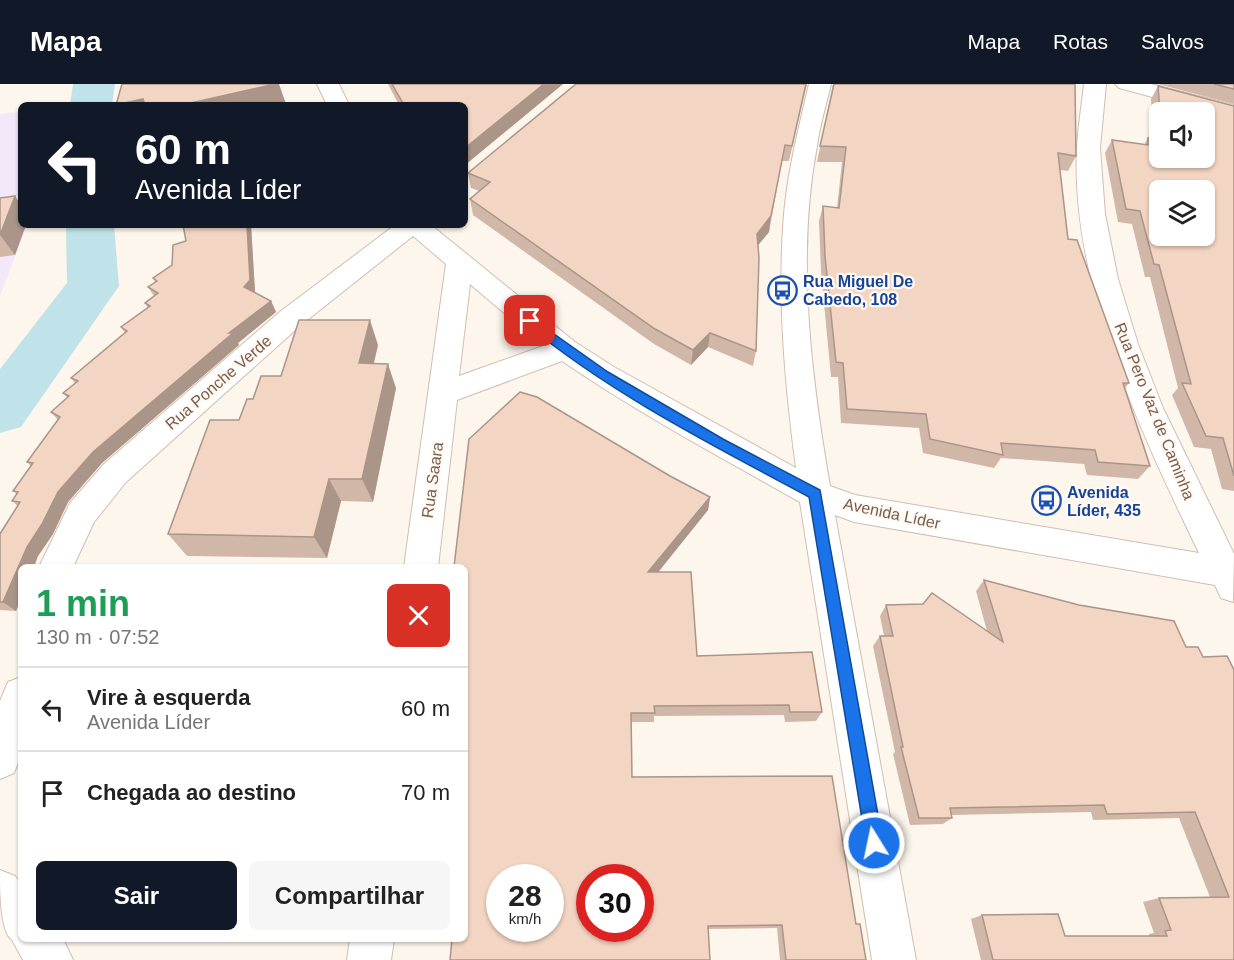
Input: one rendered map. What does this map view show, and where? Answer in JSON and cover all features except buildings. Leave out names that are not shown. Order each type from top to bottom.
[{"type":"street","points":[[328,84],[337,102]]},
{"type":"street","points":[[820,84],[812,110],[801,173],[793,251],[805,424],[894,960]]},
{"type":"street","name":"Rua Pero Vaz de Caminha","points":[[1095,84],[1088,155],[1093,226],[1108,290],[1127,351],[1172,461],[1231,578]]},
{"type":"street","points":[[1126,84],[1234,112]]},
{"type":"street","name":"Rua Ponche Verde","points":[[57,564],[82,513],[115,473],[291,318],[409,228]]},
{"type":"street","name":"Avenida Líder","points":[[417,228],[565,350],[719,442],[815,494],[854,508],[1231,578]]},
{"type":"street","name":"Rua Saara","points":[[421,564],[459,263]]},
{"type":"street","points":[[444,393],[565,350]]},
{"type":"street","points":[[0,759],[18,704]]},
{"type":"street","points":[[0,891],[18,918]]},
{"type":"street","points":[[36,942],[51,960]]},
{"type":"street","points":[[369,960],[372,942]]},
{"type":"shaded area","points":[[18,112],[18,228],[26,228],[0,296],[0,114]]},
{"type":"waterway","points":[[91,102],[94,84]]},
{"type":"waterway","points":[[0,411],[93,286],[90,228]]},
{"type":"place","name":"Rua Miguel De Cabedo, 108","points":[[782,290]]},
{"type":"place","name":"Avenida Líder, 435","points":[[1046,501]]},
{"type":"route","points":[[530,321],[565,350],[604,375],[719,442],[815,494],[874,843]]}]
